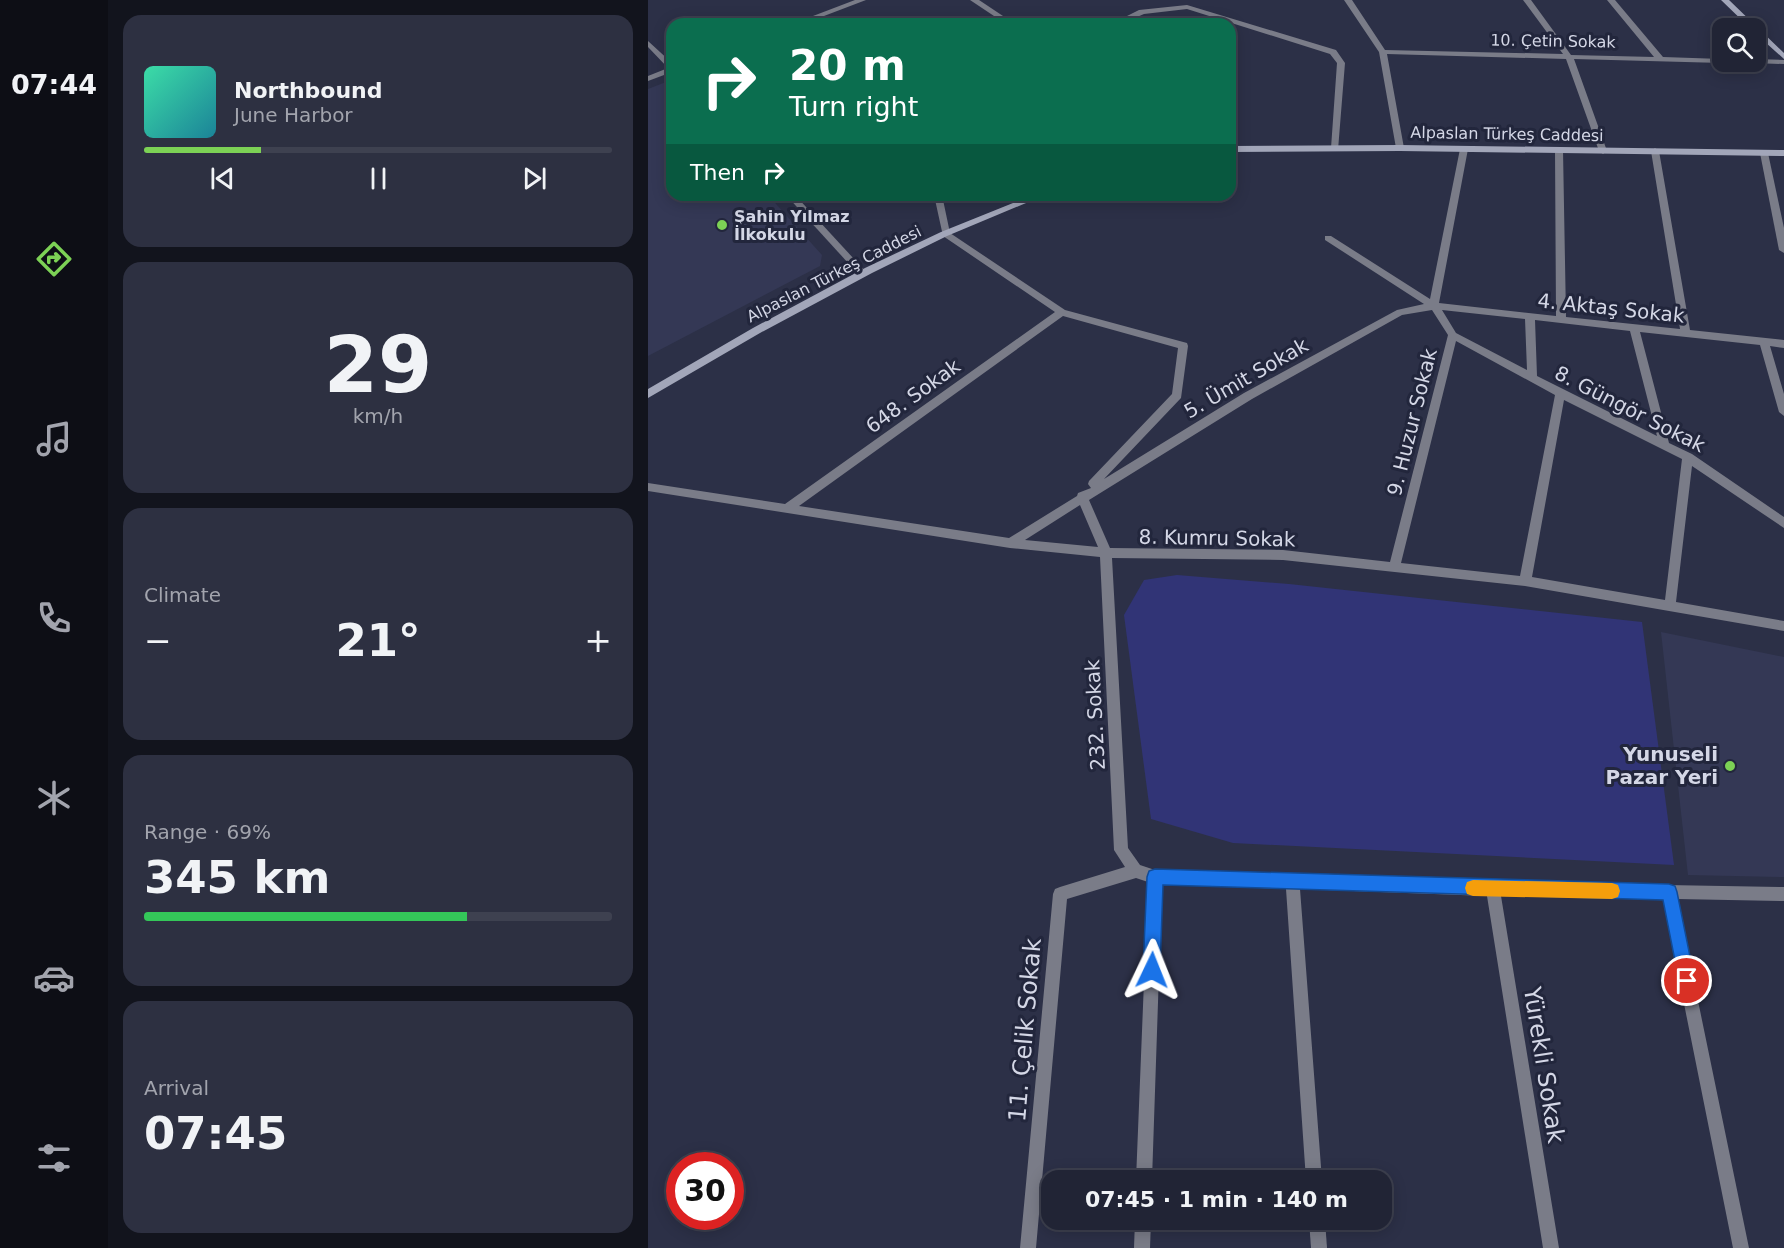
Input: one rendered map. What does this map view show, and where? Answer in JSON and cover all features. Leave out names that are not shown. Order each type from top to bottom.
[{"type":"main road","points":[[1725,0],[1744,18]]},
{"type":"main road","points":[[1766,40],[1784,57]]},
{"type":"main road","name":"Alpaslan Türkeş Caddesi","points":[[1236,149],[1400,148],[1784,153]]},
{"type":"main road","name":"Alpaslan Türkeş Caddesi","points":[[648,394],[731,344],[863,274],[946,234],[1026,201]]},
{"type":"street","points":[[812,18],[862,0]]},
{"type":"street","points":[[974,0],[1002,18]]},
{"type":"street","points":[[1168,0],[1222,18]]},
{"type":"street","points":[[1348,0],[1383,52],[1400,148]]},
{"type":"street","points":[[1527,0],[1569,57],[1603,151]]},
{"type":"street","points":[[1611,0],[1660,59]]},
{"type":"street","points":[[1128,18],[1142,12],[1187,7]]},
{"type":"street","points":[[1236,22],[1332,52],[1341,63],[1335,148]]},
{"type":"street","points":[[648,43],[666,62]]},
{"type":"street","name":"10. Çetin Sokak","points":[[1383,52],[1712,61]]},
{"type":"street","points":[[1766,62],[1784,62]]},
{"type":"street","points":[[648,79],[666,71]]},
{"type":"street","points":[[1328,238],[1434,306],[1464,149]]},
{"type":"street","points":[[1559,150],[1561,321]]},
{"type":"street","points":[[1655,151],[1686,334]]},
{"type":"street","points":[[1764,153],[1784,250]]},
{"type":"street","points":[[796,201],[863,274]]},
{"type":"street","points":[[939,201],[946,234],[1062,312],[1183,346],[1177,395],[1082,496],[1010,543]]},
{"type":"street","name":"4. Aktaş Sokak","points":[[1434,306],[1784,344]]},
{"type":"street","name":"9. Huzur Sokak","points":[[1394,567],[1453,335],[1434,306]]},
{"type":"street","name":"5. Ümit Sokak","points":[[1082,496],[1248,396],[1400,312],[1434,306]]},
{"type":"street","name":"648. Sokak","points":[[786,509],[1062,312]]},
{"type":"street","points":[[1530,317],[1532,378]]},
{"type":"street","points":[[1634,328],[1664,445]]},
{"type":"street","name":"8. Güngör Sokak","points":[[1453,335],[1560,393],[1688,457],[1784,523]]},
{"type":"street","points":[[1764,342],[1784,412]]},
{"type":"street","points":[[1525,581],[1560,393]]},
{"type":"street","points":[[1670,605],[1688,457]]},
{"type":"street","name":"8. Kumru Sokak","points":[[648,487],[1010,543],[1107,553],[1283,555],[1525,581],[1784,627]]},
{"type":"street","points":[[1082,496],[1107,553]]},
{"type":"street","name":"232. Sokak","points":[[1107,553],[1121,850],[1136,871]]},
{"type":"street","points":[[1136,871],[1155,877],[1293,882],[1493,889],[1784,894]]},
{"type":"street","name":"11. Çelik Sokak","points":[[1028,1248],[1060,894],[1136,871]]},
{"type":"street","points":[[1144,1170],[1155,877]]},
{"type":"street","points":[[1293,882],[1313,1170]]},
{"type":"street","name":"Yürekli Sokak","points":[[1493,889],[1551,1248]]},
{"type":"street","points":[[1669,892],[1741,1248]]},
{"type":"street","points":[[1142,1248],[1143,1230]]},
{"type":"street","points":[[1318,1230],[1319,1248]]},
{"type":"shaded area","name":"Şahin Yılmaz İlkokulu","points":[[666,82],[666,201],[773,201],[822,255],[820,266],[648,356],[648,89]]},
{"type":"shaded area","points":[[1177,575],[1289,584],[1642,622],[1674,865],[1233,843],[1151,819],[1124,615],[1144,580]]},
{"type":"shaded area","name":"Yunuseli Pazar Yeri","points":[[1661,632],[1784,657],[1784,877],[1688,875]]},
{"type":"slow traffic","points":[[1473,888],[1612,891]]},
{"type":"place","name":"Şahin Yılmaz İlkokulu","points":[[722,225]]},
{"type":"place","name":"Yunuseli Pazar Yeri","points":[[1730,766]]},
{"type":"route","points":[[1152,970],[1155,877],[1493,889],[1669,892],[1687,981]]}]
